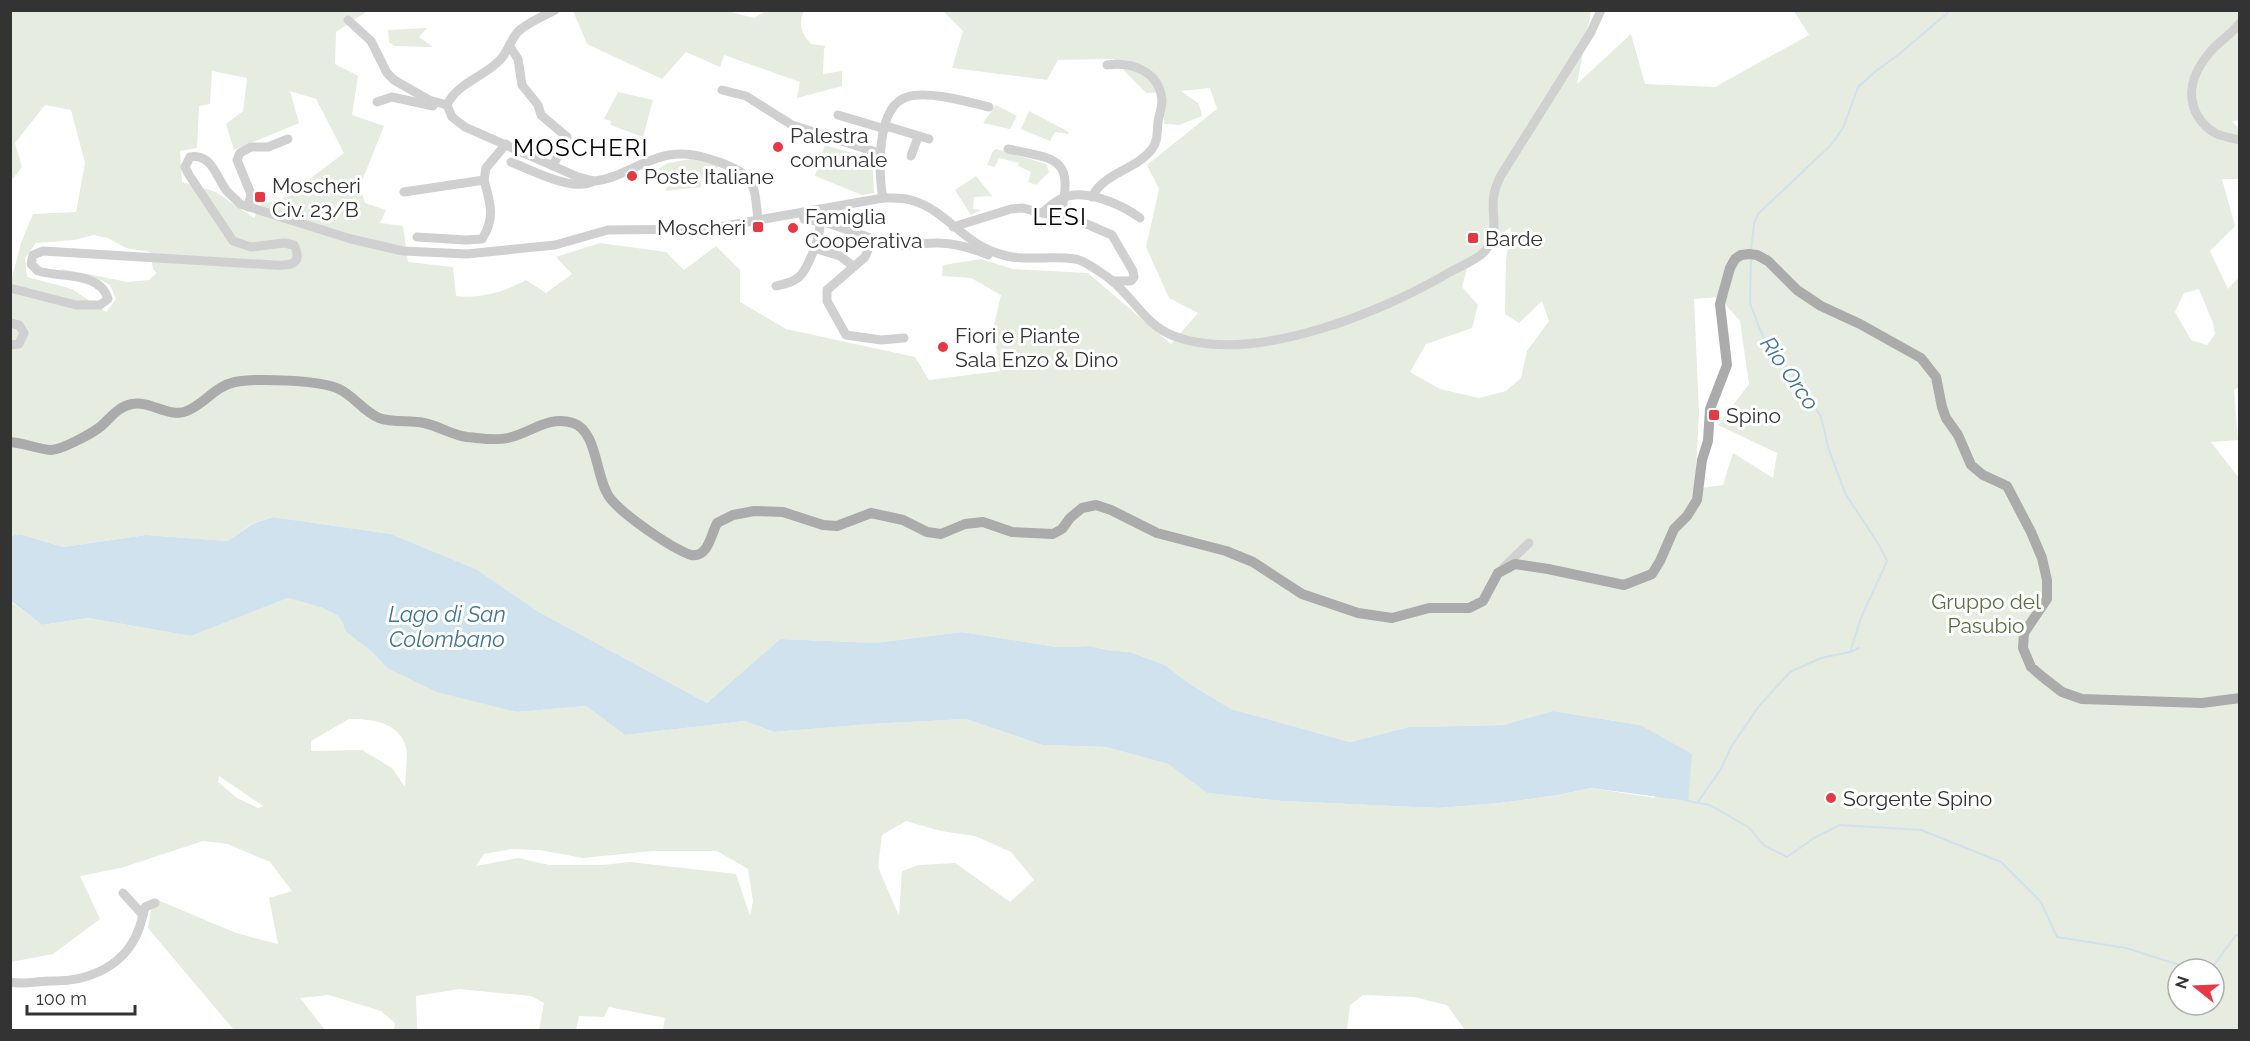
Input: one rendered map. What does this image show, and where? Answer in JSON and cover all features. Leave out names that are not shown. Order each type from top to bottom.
[{"type":"main road","points":[[10,442],[52,450],[100,427],[115,412],[127,405],[142,402],[177,413],[188,411],[218,388],[233,382],[252,380],[327,385],[340,389],[365,411],[381,418],[426,423],[461,436],[484,439],[508,438],[539,425],[558,421],[574,423],[587,431],[609,496],[626,514],[686,554],[696,556],[706,550],[717,523],[733,515],[754,511],[783,512],[823,525],[837,526],[871,513],[903,520],[927,531],[941,534],[965,525],[983,522],[1012,532],[1053,534],[1062,529],[1082,508],[1096,506],[1111,510],[1157,533],[1226,551],[1253,562],[1302,594],[1376,617],[1392,618],[1429,608],[1469,609],[1483,601],[1498,573],[1515,564],[1624,585],[1652,574],[1674,529],[1687,516],[1697,500],[1702,460],[1708,441],[1710,409],[1726,365],[1720,304],[1730,268],[1741,255],[1757,255],[1768,261],[1797,290],[1821,306],[1860,324],[1921,358],[1936,377],[1946,418],[1958,435],[1971,465],[1983,475],[2007,486],[2042,558],[2047,580],[2047,599],[2024,633],[2023,648],[2031,667],[2062,692],[2082,699],[2202,703],[2240,698]]},
{"type":"street","points":[[445,105],[451,95],[492,69],[507,54],[521,29],[555,10]]},
{"type":"street","points":[[803,214],[804,219],[828,223],[900,246],[937,243],[970,248],[1004,260],[1077,259],[1112,281],[1151,322],[1162,330],[1190,341],[1232,346],[1262,342],[1328,326],[1423,289],[1483,253],[1491,242],[1495,227],[1493,196],[1500,177],[1591,32],[1601,10]]},
{"type":"street","points":[[348,20],[371,41],[387,73],[394,80],[429,100],[445,105],[452,117],[465,127],[553,166],[594,181]]},
{"type":"street","points":[[2240,22],[2232,33],[2212,49],[2198,67],[2191,88],[2192,104],[2202,123],[2216,134],[2240,140]]},
{"type":"street","points":[[510,47],[518,59],[522,85],[538,105],[541,115],[567,137],[553,166]]},
{"type":"street","points":[[1092,197],[1103,183],[1151,150],[1156,142],[1162,108],[1162,97],[1144,70],[1124,63],[1107,65]]},
{"type":"street","points":[[722,90],[746,96],[792,126],[879,153]]},
{"type":"street","points":[[883,198],[879,153],[885,127],[895,106],[908,96],[923,95],[989,106]]},
{"type":"street","points":[[377,102],[392,97],[434,106],[445,105]]},
{"type":"street","points":[[838,115],[929,139]]},
{"type":"street","points":[[911,156],[918,137]]},
{"type":"street","points":[[249,207],[251,194],[237,160],[240,153],[251,147],[267,147],[288,140]]},
{"type":"street","points":[[417,237],[482,239],[486,233],[492,208],[484,180],[486,168],[506,144]]},
{"type":"street","points":[[1008,149],[1050,158],[1059,164],[1065,176],[1061,213]]},
{"type":"street","points":[[511,162],[572,185],[586,185],[668,155],[686,153],[704,156],[742,172],[750,179],[755,189],[758,220]]},
{"type":"street","points":[[10,288],[76,305],[100,305],[108,299],[106,291],[97,282],[38,271],[31,264],[33,255],[43,251],[289,266],[295,263],[297,257],[294,245],[285,243],[250,247],[233,241],[185,167],[190,157],[198,156],[207,159],[227,191],[240,204],[341,237],[403,251],[467,254],[555,245],[608,230],[708,230],[883,198],[905,198],[920,202],[936,211],[965,237],[994,253],[1025,259]]},
{"type":"street","points":[[405,192],[484,180]]},
{"type":"street","points":[[1042,213],[1058,200],[1073,195],[1092,197],[1129,210],[1140,218]]},
{"type":"street","points":[[953,227],[1011,209],[1023,208],[1055,215],[1061,213],[1112,236],[1133,271],[1134,277],[1131,281],[1112,281]]},
{"type":"street","points":[[776,286],[797,279],[802,273],[814,248],[820,223]]},
{"type":"street","points":[[873,239],[865,257],[827,290],[827,301],[846,335],[881,340],[904,338]]},
{"type":"street","points":[[814,248],[840,256],[853,266]]},
{"type":"street","points":[[10,323],[19,325],[24,333],[19,344],[10,345]]},
{"type":"street","points":[[1498,573],[1529,543]]},
{"type":"street","points":[[123,893],[143,915]]},
{"type":"street","points":[[10,982],[23,985],[51,981],[64,982],[98,973],[118,958],[134,941],[145,907],[155,903]]},
{"type":"green space","points":[[723,10],[754,18],[766,11],[804,11],[801,24],[805,36],[811,44],[826,46],[823,74],[842,71],[842,86],[797,98],[800,82],[724,55],[720,67],[686,52],[662,79],[587,44],[573,11]]},
{"type":"green space","name":"Gruppo del Pasubio","points":[[11,11],[380,11],[366,12],[336,32],[335,64],[358,76],[352,115],[384,126],[360,186],[365,203],[386,210],[380,223],[403,226],[408,262],[453,267],[456,296],[492,294],[526,280],[546,293],[572,274],[556,257],[600,243],[666,252],[684,270],[716,246],[740,270],[740,302],[786,329],[915,357],[929,380],[1000,371],[993,329],[1001,295],[971,278],[942,276],[943,265],[981,259],[1013,269],[1088,273],[1171,344],[1198,313],[1169,298],[1146,247],[1159,189],[1147,165],[1217,109],[1210,88],[1181,91],[1199,104],[1202,116],[1179,125],[1164,124],[1163,92],[1146,93],[1113,59],[1058,60],[1047,80],[952,68],[963,31],[943,11],[1591,11],[1577,84],[1631,34],[1645,84],[1715,87],[1809,35],[1794,11],[2239,11],[2239,120],[2232,122],[2239,128],[2239,179],[2222,179],[2235,226],[2210,251],[2228,289],[2240,276],[2239,387],[2234,390],[2238,440],[2211,442],[2239,478],[2239,1030],[1465,1030],[1447,1005],[1414,997],[1363,995],[1350,1005],[1347,1030],[663,1030],[665,1018],[609,1007],[604,1017],[579,1016],[576,1030],[539,1030],[544,1003],[531,996],[459,989],[416,996],[417,1028],[420,1030],[394,1030],[395,1023],[381,1011],[329,995],[300,998],[325,1030],[234,1030],[148,928],[153,898],[236,933],[278,944],[269,898],[292,891],[270,862],[228,844],[203,841],[121,868],[80,876],[100,919],[53,954],[11,962],[10,601],[42,625],[88,618],[191,636],[288,598],[323,608],[338,616],[345,631],[372,652],[387,668],[517,712],[586,706],[625,735],[745,721],[774,732],[966,719],[1042,745],[1106,747],[1168,764],[1207,793],[1282,801],[1438,808],[1500,803],[1591,788],[1655,798],[1640,725],[1553,711],[1503,725],[1409,727],[1350,742],[1231,709],[1190,684],[1165,665],[1130,652],[1090,646],[1057,647],[962,632],[875,643],[780,639],[707,703],[539,612],[476,569],[391,534],[273,517],[251,524],[228,541],[146,535],[63,547],[20,534],[11,536],[11,279],[21,243],[33,214],[76,212],[85,163],[71,110],[45,105],[15,143],[22,167],[11,181]],"holes":[[[212,71],[247,78],[243,111],[226,124],[234,150],[299,123],[290,91],[316,99],[344,153],[283,199],[261,204],[254,218],[216,192],[182,182],[180,151],[197,148],[199,106],[210,104]],[[1511,227],[1506,260],[1505,314],[1519,323],[1542,301],[1549,321],[1527,351],[1521,378],[1506,391],[1479,398],[1440,389],[1410,372],[1426,344],[1472,328],[1478,305],[1462,287],[1470,257]],[[94,235],[108,238],[126,248],[150,252],[153,269],[157,273],[149,280],[128,282],[62,269],[62,272],[101,280],[110,285],[116,299],[106,312],[72,289],[27,277],[25,258],[36,243],[74,240]],[[2199,289],[2213,323],[2215,334],[2207,345],[2191,340],[2175,312],[2184,293]],[[1719,297],[1740,321],[1749,384],[1718,425],[1777,453],[1773,478],[1733,453],[1723,485],[1695,489],[1699,413],[1694,299]],[[349,719],[389,726],[401,736],[405,744],[407,759],[405,787],[392,768],[362,750],[311,751],[311,741]],[[219,776],[263,806],[258,808],[237,798],[218,782]],[[906,821],[941,831],[975,836],[1011,852],[1034,880],[1010,902],[955,863],[919,865],[902,871],[899,916],[878,867],[882,835]],[[511,849],[539,850],[583,858],[652,851],[717,851],[748,869],[753,901],[750,916],[736,874],[630,862],[603,865],[549,865],[518,858],[476,866],[484,854]]]},
{"type":"green space","points":[[427,28],[419,37],[433,47],[395,46],[389,42],[388,30]]},
{"type":"green space","points":[[618,92],[653,100],[643,137],[610,125],[611,121],[604,119]]},
{"type":"green space","points":[[996,105],[1017,116],[1010,129],[983,123]]},
{"type":"green space","points":[[1029,111],[1069,132],[1068,134],[1055,132],[1050,141],[1021,129]]},
{"type":"green space","points":[[825,145],[872,159],[874,193],[862,195],[815,176]]},
{"type":"green space","points":[[996,149],[1046,164],[1049,172],[1036,185],[1028,182],[1031,172],[1018,166],[1019,163],[999,158],[995,167],[987,165]]},
{"type":"green space","points":[[699,159],[719,166],[709,177],[701,179],[701,187],[666,191],[666,188],[679,177],[678,172],[653,172],[668,163]]},
{"type":"green space","points":[[976,176],[992,196],[974,197],[973,209],[981,210],[971,215],[955,190]]},
{"type":"water","name":"Lago di San Colombano","points":[[273,517],[391,534],[476,569],[539,612],[707,703],[780,639],[875,643],[962,632],[1057,647],[1090,646],[1130,652],[1165,665],[1190,684],[1231,709],[1350,742],[1409,727],[1503,725],[1553,711],[1640,725],[1692,754],[1688,801],[1591,788],[1500,803],[1438,808],[1282,801],[1207,793],[1168,764],[1106,747],[1042,745],[966,719],[774,732],[745,721],[625,735],[586,706],[517,712],[437,692],[387,668],[372,652],[345,631],[338,616],[323,608],[288,598],[191,636],[88,618],[42,625],[11,601],[11,536],[20,534],[63,547],[146,535],[228,541],[252,524]]},
{"type":"waterway","name":"Rio Orco","points":[[1751,252],[1754,224],[1758,214],[1831,145],[1843,128],[1858,87],[1951,10]]},
{"type":"waterway","name":"Rio Orco","points":[[1697,803],[1721,769],[1731,747],[1759,706],[1790,672],[1821,658],[1850,652],[1861,618],[1887,561],[1845,493],[1828,447],[1821,417],[1800,382],[1766,343],[1750,303],[1751,258]]},
{"type":"waterway","name":"Rio Orco","points":[[1850,652],[1859,648]]},
{"type":"waterway","points":[[1688,801],[1710,805],[1748,827],[1765,846],[1787,857],[1814,838],[1840,825],[1921,830],[2001,862],[2041,902],[2057,937],[2126,948],[2166,961]]},
{"type":"waterway","points":[[2220,957],[2236,935],[2240,936]]},
{"type":"place","name":"Palestra comunale","points":[[778,147]]},
{"type":"place","name":"Poste Italiane","points":[[632,176]]},
{"type":"place","name":"Moscheri Civ. 23/B","points":[[260,197]]},
{"type":"place","name":"Moscheri","points":[[758,227]]},
{"type":"place","name":"Famiglia Cooperativa","points":[[793,228]]},
{"type":"place","name":"Barde","points":[[1473,238]]},
{"type":"place","name":"Fiori e Piante Sala Enzo & Dino","points":[[943,347]]},
{"type":"place","name":"Spino","points":[[1714,415]]},
{"type":"place","name":"Sorgente Spino","points":[[1831,798]]},
{"type":"district","name":"MOSCHERI","points":[[581,147]]},
{"type":"district","name":"LESI","points":[[1060,216]]}]
